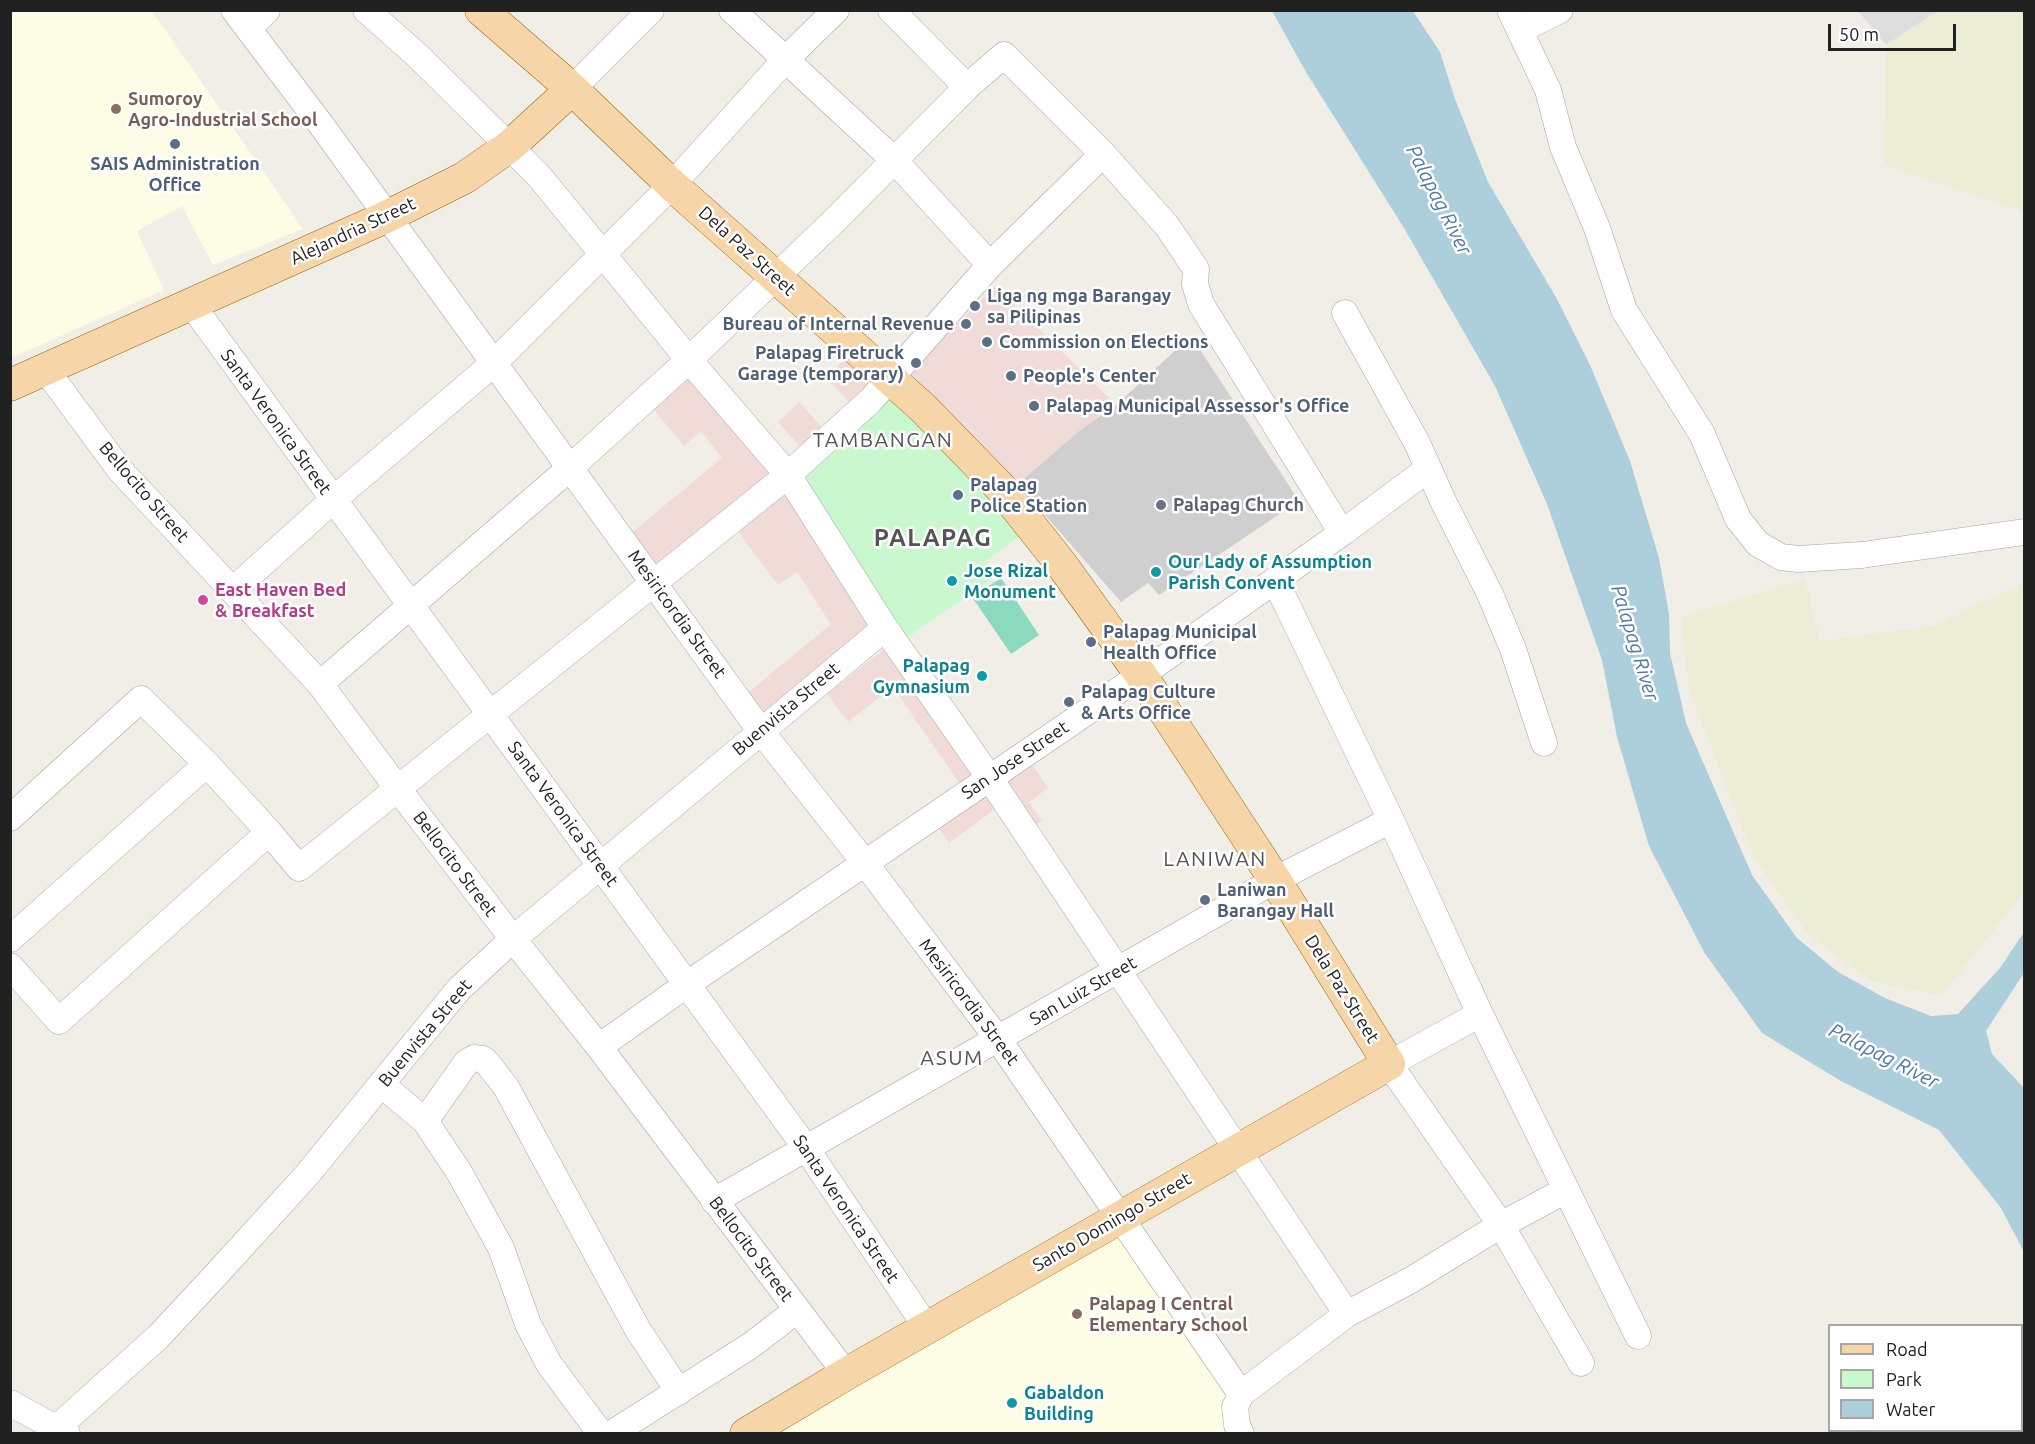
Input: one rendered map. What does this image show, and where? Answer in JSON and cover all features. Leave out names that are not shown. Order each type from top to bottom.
[{"type":"main road","name":"Dela Paz Street","points":[[481,10],[572,89],[672,184],[922,407],[1000,487],[1062,565],[1141,675],[1275,880],[1389,1064]]},
{"type":"main road","name":"Alejandria Street","points":[[10,385],[192,305],[464,178],[510,146],[572,89]]},
{"type":"main road","name":"Santo Domingo Street","points":[[746,1434],[846,1374],[1389,1064]]},
{"type":"street","points":[[366,10],[419,57],[539,176],[689,360],[788,475],[885,628],[1119,970],[1347,1314]]},
{"type":"street","name":"Alejandria Street","points":[[572,89],[651,10]]},
{"type":"street","points":[[732,10],[894,160],[990,265]]},
{"type":"street","points":[[233,590],[333,500],[493,364],[603,256],[785,60],[836,10]]},
{"type":"street","points":[[891,10],[967,87]]},
{"type":"street","points":[[1560,10],[1515,20],[1548,90],[1563,147],[1597,228],[1624,310],[1702,434],[1738,519],[1758,544],[1781,557],[1798,559],[1862,555],[2025,532]]},
{"type":"street","name":"Mesiricordia Street","points":[[250,16],[386,216],[760,730],[865,863],[998,1039],[1241,1394]]},
{"type":"street","points":[[320,684],[571,468],[689,360],[967,87],[1004,55],[1103,154],[1167,226],[1196,269],[1195,284],[1201,304],[1342,533]]},
{"type":"street","points":[[10,818],[141,699],[207,764],[299,868],[788,475],[871,400],[990,265],[1103,154]]},
{"type":"street","name":"Santa Veronica Street","points":[[192,305],[806,1148],[927,1328]]},
{"type":"street","points":[[1345,313],[1387,386],[1490,594],[1513,649],[1544,743]]},
{"type":"street","name":"Bellocito Street","points":[[46,370],[120,470],[320,684],[513,939],[599,1047],[846,1374]]},
{"type":"street","name":"San Jose Street","points":[[599,1047],[989,777],[1141,675],[1342,533],[1428,469]]},
{"type":"street","points":[[1275,580],[1391,820],[1480,1014],[1638,1336]]},
{"type":"street","name":"Buenvista Street","points":[[58,1432],[158,1337],[306,1176],[459,989],[513,939],[760,730],[885,628]]},
{"type":"street","points":[[10,939],[207,764]]},
{"type":"street","name":"San Luiz Street","points":[[714,1201],[1275,880],[1391,820]]},
{"type":"street","points":[[10,966],[60,1021],[269,832]]},
{"type":"street","name":"Santo Domingo Street","points":[[1389,1064],[1480,1014]]},
{"type":"street","points":[[425,1121],[466,1063],[474,1058],[483,1059],[488,1064],[506,1087],[638,1330],[679,1392]]},
{"type":"street","points":[[1389,1064],[1501,1225],[1581,1363]]},
{"type":"street","points":[[382,1085],[425,1121],[459,1172],[501,1248],[528,1324],[549,1364],[601,1434]]},
{"type":"street","points":[[1241,1434],[1237,1425],[1235,1407],[1241,1394],[1347,1314],[1411,1280],[1501,1225],[1566,1190]]},
{"type":"street","points":[[610,1434],[750,1346],[796,1310]]},
{"type":"street","points":[[10,1403],[58,1432]]},
{"type":"shaded area","name":"Sumoroy Agro-Industrial School","points":[[18,11],[152,11],[303,229],[213,265],[182,206],[137,231],[164,290],[11,358],[10,13]]},
{"type":"shaded area","points":[[1858,11],[1938,11],[1886,45]]},
{"type":"shaded area","points":[[1938,11],[2024,11],[2024,212],[1884,165],[1886,45]]},
{"type":"shaded area","points":[[995,286],[1116,405],[1079,431],[1018,484],[909,373]]},
{"type":"shaded area","points":[[1191,336],[1299,501],[1159,595],[1148,583],[1121,602],[1018,484],[1079,431],[1116,405]]},
{"type":"shaded area","points":[[847,357],[871,383],[849,402],[826,377]]},
{"type":"shaded area","points":[[689,373],[774,476],[656,571],[629,535],[722,458],[701,431],[684,446],[651,406]]},
{"type":"shaded area","points":[[799,402],[822,427],[800,446],[778,422]]},
{"type":"shaded area","points":[[786,488],[883,631],[766,724],[745,695],[831,624],[797,572],[778,585],[736,529]]},
{"type":"shaded area","points":[[1805,579],[1820,641],[1933,626],[2024,582],[2024,893],[1941,996],[1871,981],[1807,933],[1753,856],[1689,690],[1681,617]]},
{"type":"shaded area","points":[[891,644],[976,772],[960,784],[893,687],[848,722],[827,694]]},
{"type":"shaded area","points":[[1030,762],[1048,788],[1029,802],[1042,821],[1033,828],[1001,782]]},
{"type":"shaded area","points":[[986,793],[997,808],[949,843],[938,827]]},
{"type":"shaded area","name":"Palapag I Central Elementary School","points":[[1120,1232],[1228,1395],[1233,1434],[774,1434]]},
{"type":"green space","points":[[894,393],[1023,533],[986,561],[996,576],[906,638],[801,476]]},
{"type":"green space","points":[[1001,578],[1039,635],[1011,654],[972,597]]},
{"type":"water","name":"Palapag River","points":[[1272,11],[1413,11],[1440,52],[1455,99],[1488,182],[1557,299],[1590,365],[1630,461],[1659,558],[1669,614],[1670,653],[1686,723],[1752,875],[1797,938],[1838,972],[1885,998],[1931,1016],[1958,1014],[2000,968],[2024,932],[2024,973],[1986,1031],[1992,1054],[2024,1088],[2024,1252],[2001,1208],[1939,1130],[1841,1081],[1762,1033],[1704,952],[1649,846],[1617,737],[1602,660],[1547,504],[1495,386],[1404,228],[1306,72]]},
{"type":"place","name":"Sumoroy Agro-Industrial School","points":[[116,109]]},
{"type":"place","name":"SAIS Administration Office","points":[[175,144]]},
{"type":"place","name":"Liga ng mga Barangay sa Pilipinas","points":[[975,306]]},
{"type":"place","name":"Bureau of Internal Revenue","points":[[966,324]]},
{"type":"place","name":"Commission on Elections","points":[[987,342]]},
{"type":"place","name":"Palapag Firetruck Garage (temporary)","points":[[916,363]]},
{"type":"place","name":"People's Center","points":[[1011,376]]},
{"type":"place","name":"Palapag Municipal Assessor's Office","points":[[1034,406]]},
{"type":"place","name":"Palapag Police Station","points":[[958,495]]},
{"type":"place","name":"Palapag Church","points":[[1161,505]]},
{"type":"place","name":"Our Lady of Assumption Parish Convent","points":[[1156,572]]},
{"type":"place","name":"Jose Rizal Monument","points":[[952,581]]},
{"type":"place","name":"East Haven Bed & Breakfast","points":[[203,600]]},
{"type":"place","name":"Palapag Municipal Health Office","points":[[1091,642]]},
{"type":"place","name":"Palapag Gymnasium","points":[[982,676]]},
{"type":"place","name":"Palapag Culture & Arts Office","points":[[1069,702]]},
{"type":"place","name":"Laniwan Barangay Hall","points":[[1205,900]]},
{"type":"place","name":"Palapag I Central Elementary School","points":[[1077,1314]]},
{"type":"place","name":"Gabaldon Building","points":[[1012,1403]]},
{"type":"district","name":"TAMBANGAN","points":[[883,440]]},
{"type":"district","name":"PALAPAG","points":[[933,538]]},
{"type":"district","name":"LANIWAN","points":[[1215,859]]},
{"type":"district","name":"ASUM","points":[[952,1058]]}]
